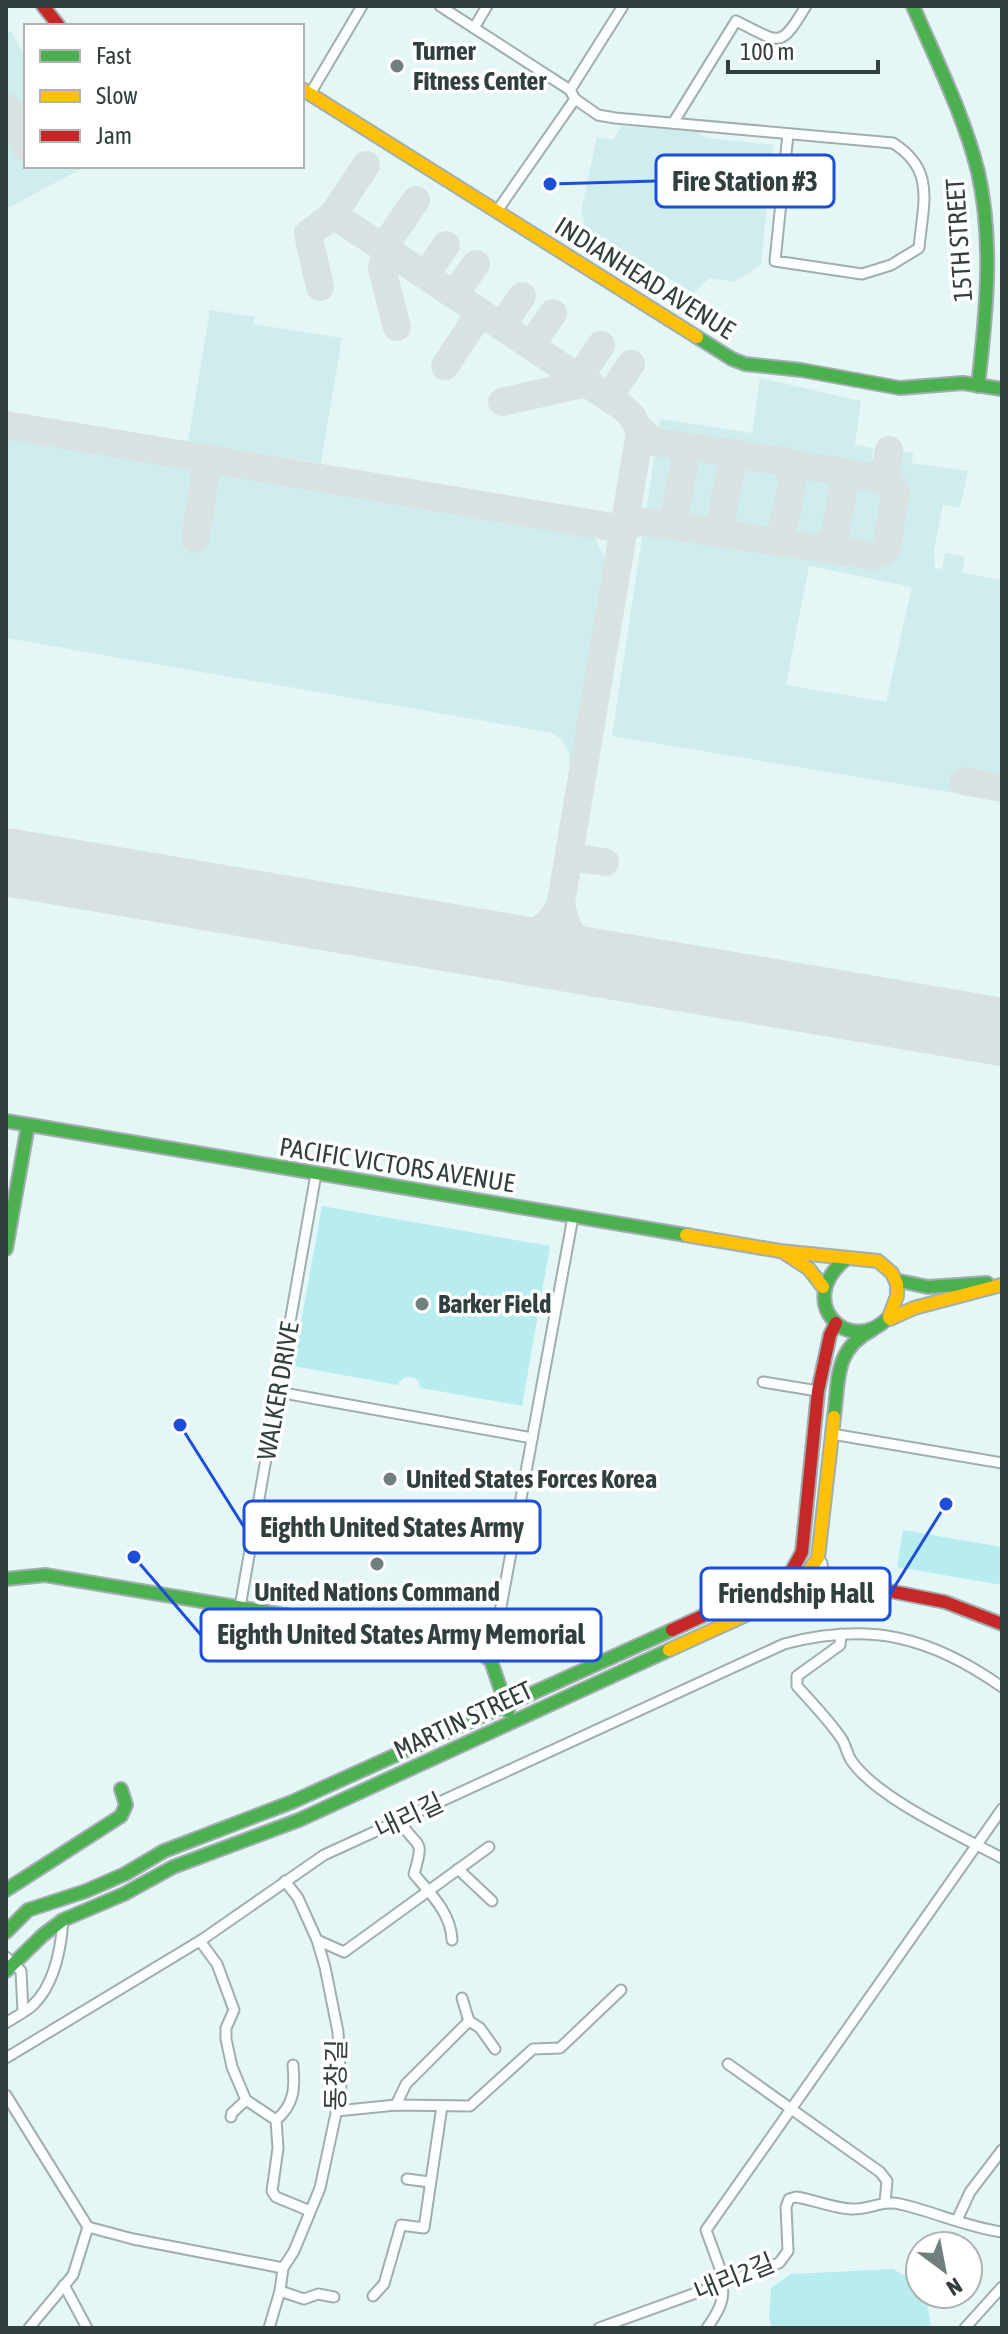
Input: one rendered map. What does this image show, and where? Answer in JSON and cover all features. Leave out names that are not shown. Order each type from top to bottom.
[{"type":"main road","points":[[43,6],[57,24]]},
{"type":"main road","name":"15TH STREET","points":[[913,6],[963,124],[978,173],[986,231],[987,309],[978,386]]},
{"type":"main road","name":"INDIANHEAD AVENUE","points":[[306,92],[683,330],[745,364],[801,370],[900,388],[963,383],[1002,389]]},
{"type":"main road","name":"PACIFIC VICTORS AVENUE","points":[[6,1121],[573,1217],[846,1259]]},
{"type":"main road","points":[[6,1249],[28,1125]]},
{"type":"main road","points":[[780,1251],[802,1263],[820,1280],[824,1305],[836,1323],[853,1331],[872,1330],[914,1308],[1002,1285]]},
{"type":"main road","points":[[823,1287],[831,1271],[846,1259],[865,1257],[883,1264],[895,1280],[897,1301],[887,1320]]},
{"type":"main road","points":[[895,1280],[928,1287],[985,1283],[1002,1285]]},
{"type":"main road","name":"MARTIN STREET","points":[[6,1932],[28,1910],[99,1886],[164,1851],[292,1802],[775,1583],[791,1572],[802,1552],[818,1391],[830,1335],[836,1323]]},
{"type":"main road","name":"MARTIN STREET","points":[[9,1964],[63,1920],[124,1894],[173,1867],[299,1820],[781,1599],[797,1588],[818,1558],[841,1361],[853,1340],[872,1330]]},
{"type":"main road","points":[[6,1579],[45,1575],[472,1646],[491,1661],[511,1722]]},
{"type":"main road","points":[[824,1578],[945,1602],[1002,1624]]},
{"type":"main road","points":[[6,1890],[121,1816],[126,1805],[121,1789]]},
{"type":"street","points":[[306,92],[362,6]]},
{"type":"street","points":[[440,6],[598,115],[893,143],[908,153],[923,174],[919,248],[891,265],[862,274],[775,261],[788,134]]},
{"type":"street","points":[[474,28],[487,6]]},
{"type":"street","points":[[497,211],[572,95],[623,6]]},
{"type":"street","points":[[673,123],[736,21],[780,39],[789,34],[806,6]]},
{"type":"street","name":"WALKER DRIVE","points":[[240,1607],[316,1174]]},
{"type":"street","points":[[491,1661],[573,1217]]},
{"type":"street","points":[[763,1382],[818,1391]]},
{"type":"street","points":[[278,1392],[532,1438]]},
{"type":"street","points":[[832,1434],[1002,1463]]},
{"type":"street","points":[[797,1588],[824,1578],[818,1558]]},
{"type":"street","points":[[841,1634],[840,1645],[797,1676],[797,1686],[839,1735],[851,1759],[879,1788],[1002,1858]]},
{"type":"street","name":"내리길","points":[[6,2058],[200,1941],[324,1855],[761,1653],[810,1637],[887,1635],[922,1643],[973,1667],[1002,1687]]},
{"type":"street","points":[[707,2328],[723,2297],[723,2283],[706,2230],[1002,1809]]},
{"type":"street","points":[[400,1820],[407,1834],[421,1848],[414,1874],[447,1917],[452,1940]]},
{"type":"street","points":[[317,1940],[344,1952],[489,1847]]},
{"type":"street","points":[[458,1869],[492,1901]]},
{"type":"street","name":"동창길","points":[[269,2328],[283,2268],[294,2251],[320,2188],[341,2090],[338,2032],[317,1940],[298,1898],[285,1881]]},
{"type":"street","points":[[6,2023],[33,2006],[52,1978],[63,1920]]},
{"type":"street","points":[[200,1941],[217,1964],[234,2010],[226,2028],[226,2039],[232,2067],[246,2100],[276,2120]]},
{"type":"street","points":[[9,1964],[21,1971],[23,2011]]},
{"type":"street","points":[[337,2111],[396,2105],[470,2106],[533,2049],[560,2048],[621,1990]]},
{"type":"street","points":[[462,1998],[469,2021],[480,2028],[495,2049]]},
{"type":"street","points":[[396,2105],[406,2084],[469,2021]]},
{"type":"street","points":[[728,2064],[885,2176],[885,2202]]},
{"type":"street","points":[[276,2120],[286,2112],[292,2101],[293,2065]]},
{"type":"street","points":[[6,2095],[88,2227],[133,2239],[283,2268]]},
{"type":"street","points":[[231,2117],[246,2100]]},
{"type":"street","points":[[373,2296],[384,2284],[401,2225],[424,2228],[442,2106]]},
{"type":"street","points":[[276,2120],[278,2148],[272,2191],[276,2197],[310,2211]]},
{"type":"street","points":[[957,2220],[970,2192],[1002,2150]]},
{"type":"street","points":[[407,2179],[429,2182]]},
{"type":"street","name":"내리2길","points":[[599,2328],[779,2263],[788,2251],[786,2207],[789,2199],[808,2199],[852,2209],[870,2208],[885,2202],[957,2220],[977,2229],[1002,2232]]},
{"type":"street","points":[[29,2328],[73,2275],[88,2227]]},
{"type":"street","points":[[64,2285],[87,2328]]},
{"type":"street","points":[[965,2328],[1002,2287]]},
{"type":"street","points":[[280,2291],[304,2299],[318,2294],[334,2297]]},
{"type":"shaded area","points":[[11,31],[24,55],[24,168],[83,168],[6,209],[6,34]]},
{"type":"shaded area","points":[[622,126],[698,132],[706,138],[773,145],[761,264],[735,282],[709,278],[694,293],[586,231],[581,211],[597,137],[613,140]]},
{"type":"shaded area","points":[[210,310],[254,317],[253,324],[342,338],[321,463],[188,442]]},
{"type":"shaded area","points":[[760,378],[861,401],[855,445],[873,448],[872,458],[880,458],[882,449],[913,453],[912,463],[968,471],[960,508],[943,505],[934,551],[935,568],[942,569],[945,553],[965,557],[962,573],[1002,580],[1002,801],[612,736],[660,419],[752,433]],"holes":[[[809,566],[912,587],[886,702],[786,685]]]},
{"type":"shaded area","points":[[6,433],[591,532],[613,572],[580,769],[569,768],[569,753],[561,739],[553,733],[6,638]]},
{"type":"shaded area","name":"Barker Field","points":[[322,1206],[550,1246],[522,1406],[421,1388],[418,1381],[410,1377],[404,1378],[398,1385],[293,1366]]},
{"type":"shaded area","points":[[903,1530],[1002,1547],[1002,1585],[897,1567]]},
{"type":"shaded area","points":[[893,2269],[904,2275],[904,2310],[928,2310],[931,2328],[772,2328],[769,2318],[771,2288],[791,2274]]},
{"type":"taxiway","points":[[6,107],[24,143]]},
{"type":"taxiway","points":[[333,215],[366,165]]},
{"type":"taxiway","points":[[383,248],[416,200]]},
{"type":"taxiway","points":[[320,287],[308,234],[333,215],[399,258]]},
{"type":"taxiway","points":[[431,280],[429,270],[446,245]]},
{"type":"taxiway","points":[[397,327],[382,269],[383,263],[393,257],[399,258],[621,406],[632,416],[640,432],[561,902],[549,922],[534,934],[491,944]]},
{"type":"taxiway","points":[[448,291],[458,289],[476,264]]},
{"type":"taxiway","points":[[496,322],[505,321],[522,296]]},
{"type":"taxiway","points":[[445,366],[476,319],[473,307]]},
{"type":"taxiway","points":[[537,349],[535,339],[553,313]]},
{"type":"taxiway","points":[[585,381],[583,372],[601,345]]},
{"type":"taxiway","points":[[614,401],[612,392],[631,364]]},
{"type":"taxiway","points":[[502,402],[582,384],[594,387]]},
{"type":"taxiway","points":[[6,425],[624,529],[639,521],[873,556],[886,550],[896,492],[889,480],[652,442],[639,428]]},
{"type":"taxiway","points":[[662,525],[675,515],[685,458],[678,445]]},
{"type":"taxiway","points":[[884,478],[889,450]]},
{"type":"taxiway","points":[[705,531],[716,528],[721,520],[732,463],[726,452]]},
{"type":"taxiway","points":[[195,539],[206,471],[203,462],[198,459]]},
{"type":"taxiway","points":[[769,541],[778,537],[782,530],[790,493],[791,475],[783,461]]},
{"type":"taxiway","points":[[821,548],[834,540],[844,484],[835,471]]},
{"type":"taxiway","points":[[963,781],[1002,788]]},
{"type":"taxiway","points":[[570,850],[577,858],[605,862]]},
{"type":"taxiway","points":[[561,902],[567,924],[577,941],[612,965]]},
{"type":"runway","points":[[6,862],[1002,1032]]},
{"type":"traffic: fast","points":[[913,6],[965,130],[983,198],[987,279],[978,386]]},
{"type":"traffic: fast","points":[[697,337],[745,364],[801,370],[900,388],[963,383],[1002,389]]},
{"type":"traffic: fast","points":[[6,1121],[686,1235]]},
{"type":"traffic: fast","points":[[6,1249],[28,1125]]},
{"type":"traffic: fast","points":[[846,1259],[831,1275],[825,1292],[826,1307],[833,1320],[844,1328],[858,1332],[873,1328],[889,1317]]},
{"type":"traffic: fast","points":[[895,1280],[928,1287],[987,1283]]},
{"type":"traffic: fast","points":[[834,1417],[838,1378],[845,1356],[851,1346],[872,1330]]},
{"type":"traffic: fast","points":[[6,1579],[45,1575],[472,1646],[491,1661],[508,1711]]},
{"type":"traffic: fast","points":[[6,1932],[28,1910],[86,1891],[125,1874],[164,1851],[292,1802],[672,1630]]},
{"type":"traffic: fast","points":[[6,1971],[63,1920],[124,1894],[173,1867],[299,1820],[669,1650]]},
{"type":"traffic: fast","points":[[6,1890],[121,1816],[126,1805],[121,1789]]},
{"type":"traffic: slow","points":[[304,90],[697,337]]},
{"type":"traffic: slow","points":[[686,1235],[780,1251],[878,1261],[892,1273],[897,1284],[897,1296],[889,1317]]},
{"type":"traffic: slow","points":[[783,1252],[809,1269],[823,1287]]},
{"type":"traffic: slow","points":[[890,1319],[914,1308],[1001,1285]]},
{"type":"traffic: slow","points":[[669,1650],[781,1599],[797,1588],[818,1558],[834,1417]]},
{"type":"traffic: jam","points":[[43,6],[57,24]]},
{"type":"traffic: jam","points":[[672,1630],[775,1583],[791,1572],[802,1552],[818,1391],[830,1335],[836,1323]]},
{"type":"traffic: jam","points":[[824,1578],[945,1602],[1002,1624]]},
{"type":"place","name":"Turner Fitness Center","points":[[397,66]]},
{"type":"place","name":"Fire Station #3","points":[[550,184]]},
{"type":"place","name":"Barker Field","points":[[422,1304]]},
{"type":"place","name":"Eighth United States Army","points":[[180,1425]]},
{"type":"place","name":"United States Forces Korea","points":[[390,1479]]},
{"type":"place","name":"Friendship Hall","points":[[946,1504]]},
{"type":"place","name":"Eighth United States Army Memorial","points":[[134,1557]]},
{"type":"place","name":"United Nations Command","points":[[377,1564]]}]
